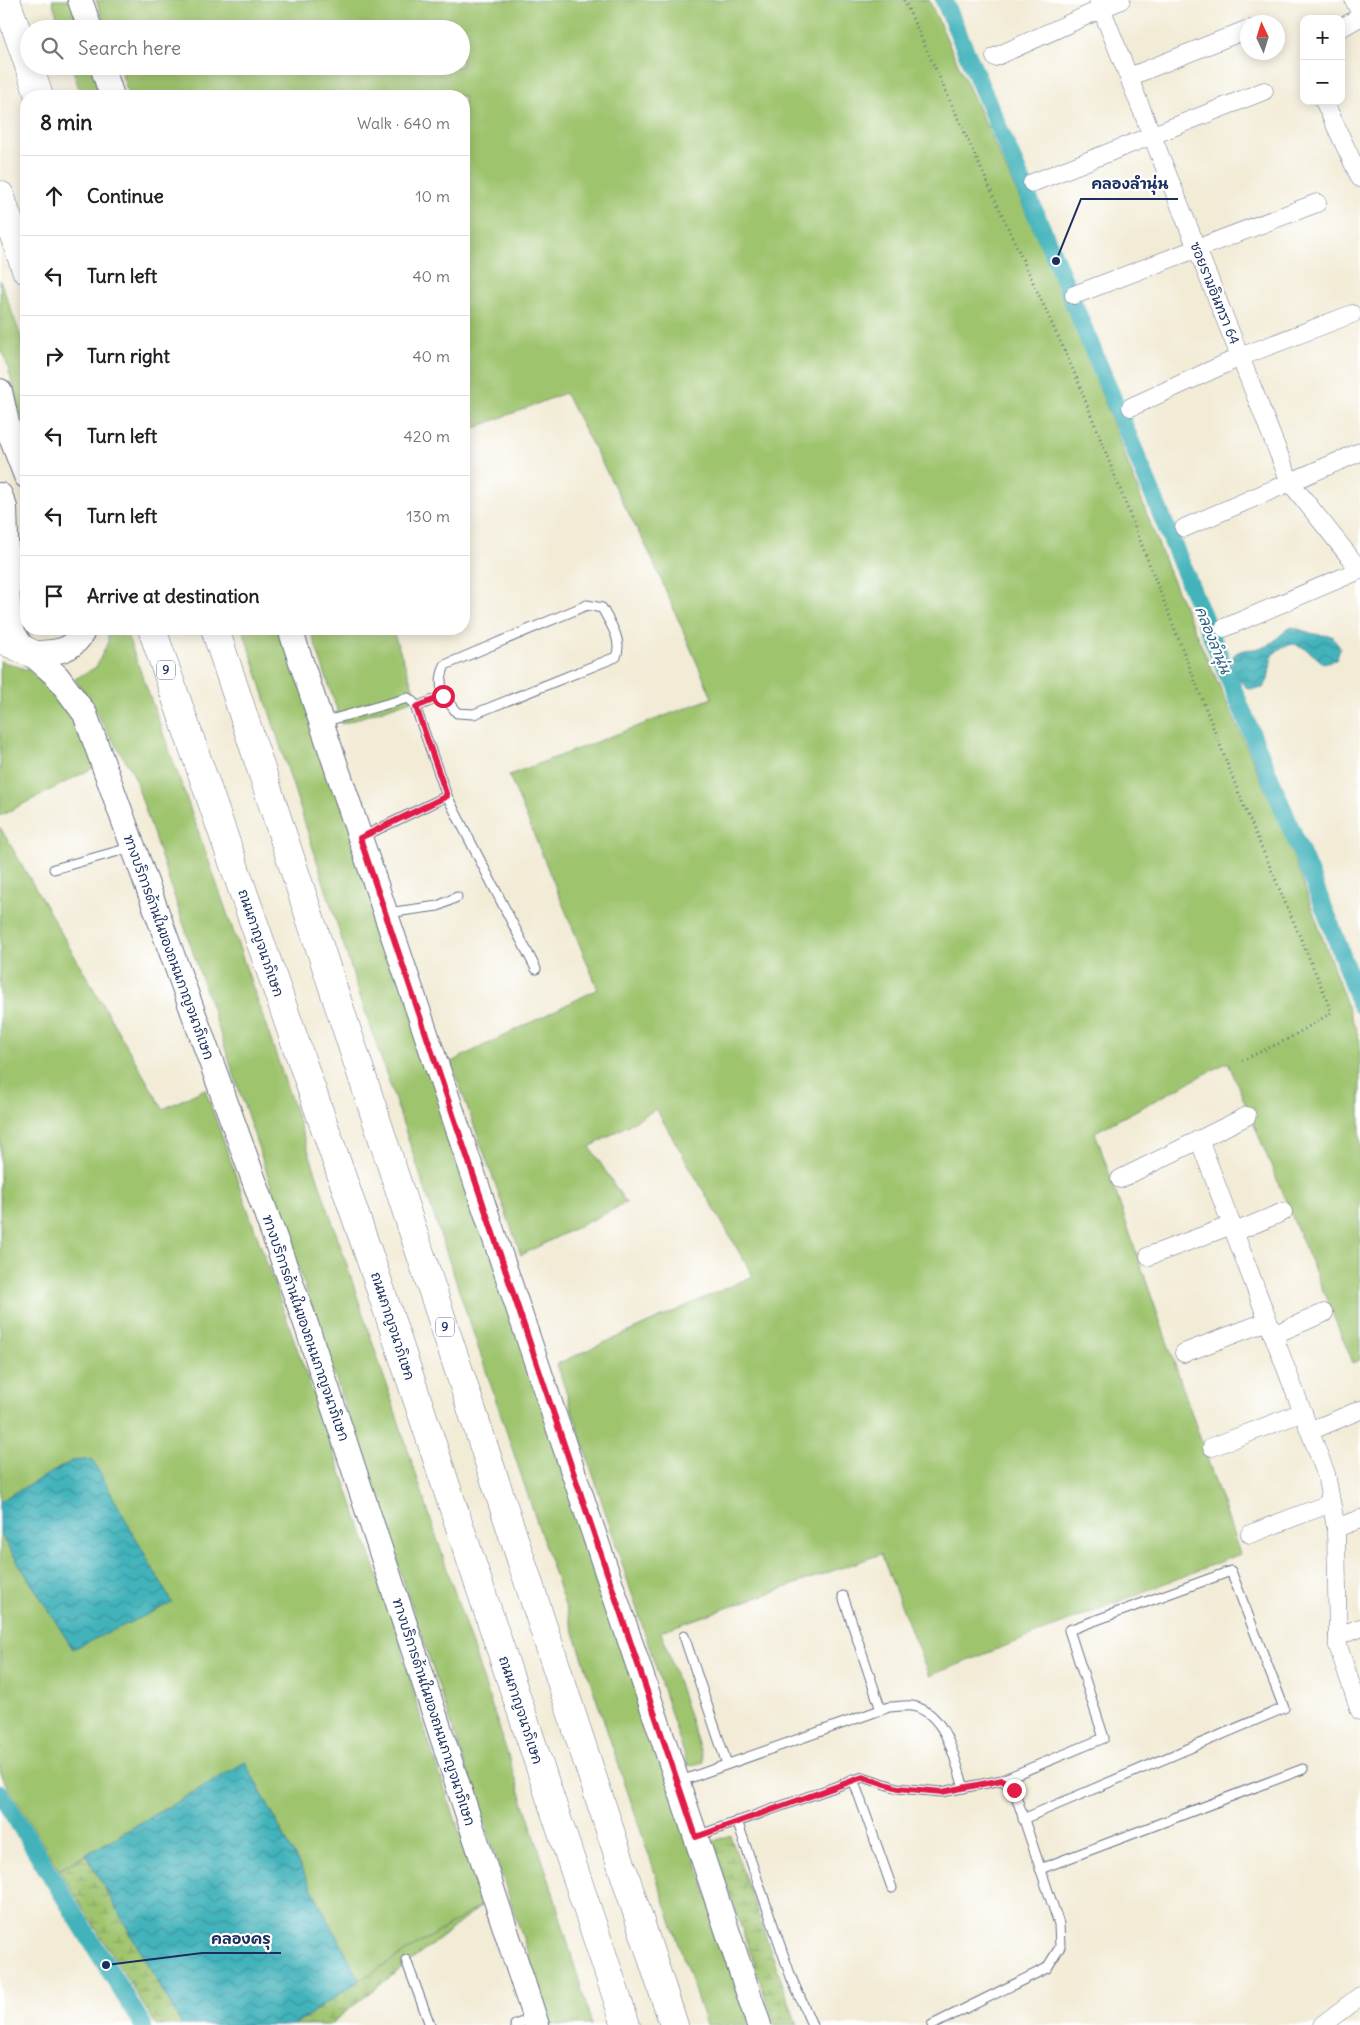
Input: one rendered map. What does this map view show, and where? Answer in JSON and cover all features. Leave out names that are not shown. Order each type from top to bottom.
[{"type":"main road","points":[[6,0],[20,40]]},
{"type":"main road","points":[[22,0],[27,20]]},
{"type":"main road","points":[[80,0],[87,20]]},
{"type":"main road","points":[[32,75],[37,90]]},
{"type":"main road","points":[[40,75],[44,90]]},
{"type":"main road","points":[[105,75],[110,90]]},
{"type":"main road","points":[[0,195],[20,253]]},
{"type":"main road","points":[[0,391],[9,432],[20,460]]},
{"type":"main road","name":"ทางบริการด้านในของถนนกาญจนาภิเษก","points":[[0,495],[5,507],[10,617],[13,632],[20,644],[57,676],[85,714],[305,1321],[529,2022]]},
{"type":"main road","points":[[0,639],[31,653],[57,653],[75,641],[80,635]]},
{"type":"main road","name":"ถนนกาญจนาภิเษก","points":[[154,635],[369,1255],[626,2025]]},
{"type":"main road","name":"9","points":[[217,635],[674,2025]]},
{"type":"main road","points":[[292,635],[384,914],[759,2025]]},
{"type":"street","points":[[995,57],[1099,4],[1121,0]]},
{"type":"street","points":[[1354,0],[1360,12]]},
{"type":"street","name":"ซอยรามอินทรา 64","points":[[1099,4],[1290,482],[1360,570]]},
{"type":"street","points":[[1345,26],[1360,17]]},
{"type":"street","points":[[1129,77],[1240,32]]},
{"type":"street","points":[[1032,183],[1264,90]]},
{"type":"street","points":[[1326,105],[1360,178]]},
{"type":"street","points":[[1074,295],[1317,203]]},
{"type":"street","points":[[1131,407],[1240,357],[1352,314]]},
{"type":"street","points":[[1184,528],[1360,452]]},
{"type":"street","points":[[1224,628],[1360,570]]},
{"type":"street","points":[[1120,1179],[1247,1116]]},
{"type":"street","points":[[1199,1139],[1326,1474],[1336,1528],[1338,1646],[1360,1711]]},
{"type":"street","points":[[1149,1256],[1283,1212]]},
{"type":"street","points":[[1184,1353],[1324,1313]]},
{"type":"street","points":[[1310,1431],[1360,1410]]},
{"type":"street","points":[[1212,1447],[1303,1412]]},
{"type":"street","points":[[1250,1534],[1331,1503]]},
{"type":"street","points":[[1336,1528],[1360,1519]]},
{"type":"street","points":[[1338,1636],[1360,1628]]},
{"type":"street","points":[[1322,2025],[1360,1996]]},
{"type":"lane","points":[[587,605],[602,608],[616,635],[618,651],[616,657],[474,714],[457,714],[443,696],[440,678],[445,665],[587,605]]},
{"type":"lane","points":[[416,707],[443,696]]},
{"type":"lane","points":[[321,722],[408,698],[416,707],[447,796],[536,968]]},
{"type":"lane","points":[[360,838],[447,796]]},
{"type":"lane","points":[[54,869],[133,847]]},
{"type":"lane","points":[[384,914],[438,906],[457,897]]},
{"type":"lane","points":[[696,1837],[853,1779],[863,1777],[898,1788],[942,1792],[1002,1780],[1104,1738],[1069,1630],[1231,1571],[1284,1708],[1024,1819]]},
{"type":"lane","points":[[843,1596],[881,1710]]},
{"type":"lane","points":[[684,1636],[727,1764]]},
{"type":"lane","points":[[678,1782],[881,1710],[913,1706],[934,1718],[946,1735],[964,1788]]},
{"type":"lane","points":[[1040,1869],[1303,1769]]},
{"type":"lane","points":[[853,1779],[892,1888]]},
{"type":"lane","points":[[932,2025],[1047,1968],[1060,1947],[1060,1924],[1014,1790],[1002,1780]]},
{"type":"lane","points":[[737,1821],[792,1977],[812,2025]]},
{"type":"lane","points":[[406,1960],[430,2025]]},
{"type":"path","points":[[904,0],[1075,374],[1243,804],[1331,1013],[1288,1039],[1241,1061]]},
{"type":"green space","points":[[52,0],[72,0],[79,20],[58,20]]},
{"type":"green space","points":[[96,0],[929,0],[1068,305],[1170,575],[1284,831],[1360,1041],[1360,1360],[1353,1363],[1228,1062],[1095,1132],[1240,1554],[929,1676],[881,1554],[661,1631],[704,1762],[688,1766],[557,1364],[753,1276],[656,1109],[590,1147],[626,1203],[521,1255],[451,1062],[598,989],[509,775],[712,698],[650,554],[565,393],[470,430],[470,90],[127,90],[122,75],[470,75],[470,20],[103,20]]},
{"type":"green space","points":[[75,75],[98,75],[104,90],[79,90]]},
{"type":"green space","points":[[0,280],[20,334],[20,412],[6,361],[0,349]]},
{"type":"green space","points":[[108,635],[127,635],[237,942],[344,1257],[552,1889],[592,2025],[552,2025],[133,773],[75,679],[96,667],[108,642]]},
{"type":"green space","points":[[245,635],[286,635],[751,2025],[706,2025],[358,990]]},
{"type":"green space","points":[[312,635],[394,635],[417,698],[342,724]]},
{"type":"green space","points":[[0,661],[28,670],[71,711],[95,767],[0,816]]},
{"type":"green space","points":[[0,827],[163,1109],[205,1089],[396,1627],[421,1719],[484,1904],[360,1980],[245,1762],[59,1870],[0,1774],[0,1534],[73,1649],[72,1461],[0,1501]]},
{"type":"green space","points":[[730,1835],[797,2025],[775,2025],[712,1842]]},
{"type":"green space","points":[[86,1855],[182,2025],[156,2025],[59,1870]]},
{"type":"green space","points":[[484,1904],[329,2025],[294,2025],[360,1980]]},
{"type":"water","points":[[1292,627],[1314,634],[1332,636],[1340,648],[1336,660],[1323,663],[1304,648],[1292,644],[1279,649],[1272,656],[1268,680],[1263,688],[1248,689],[1236,674],[1233,656],[1240,651],[1266,646]]},
{"type":"water","points":[[92,1459],[172,1603],[73,1649],[0,1534],[0,1501],[72,1461]]},
{"type":"water","points":[[245,1762],[360,1980],[294,2025],[182,2025],[86,1855]]},
{"type":"waterway","name":"คลองลำนุ่น","points":[[944,0],[1056,261],[1331,925],[1360,1005]]},
{"type":"waterway","points":[[0,1793],[143,2025]]},
{"type":"place","name":"คลองลำนุ่น","points":[[1056,261]]},
{"type":"place","name":"คลองครุ","points":[[106,1965]]},
{"type":"route","points":[[443,696],[416,707],[447,796],[360,838],[696,1837],[863,1777],[898,1788],[942,1792],[1002,1780],[1014,1790]]}]
